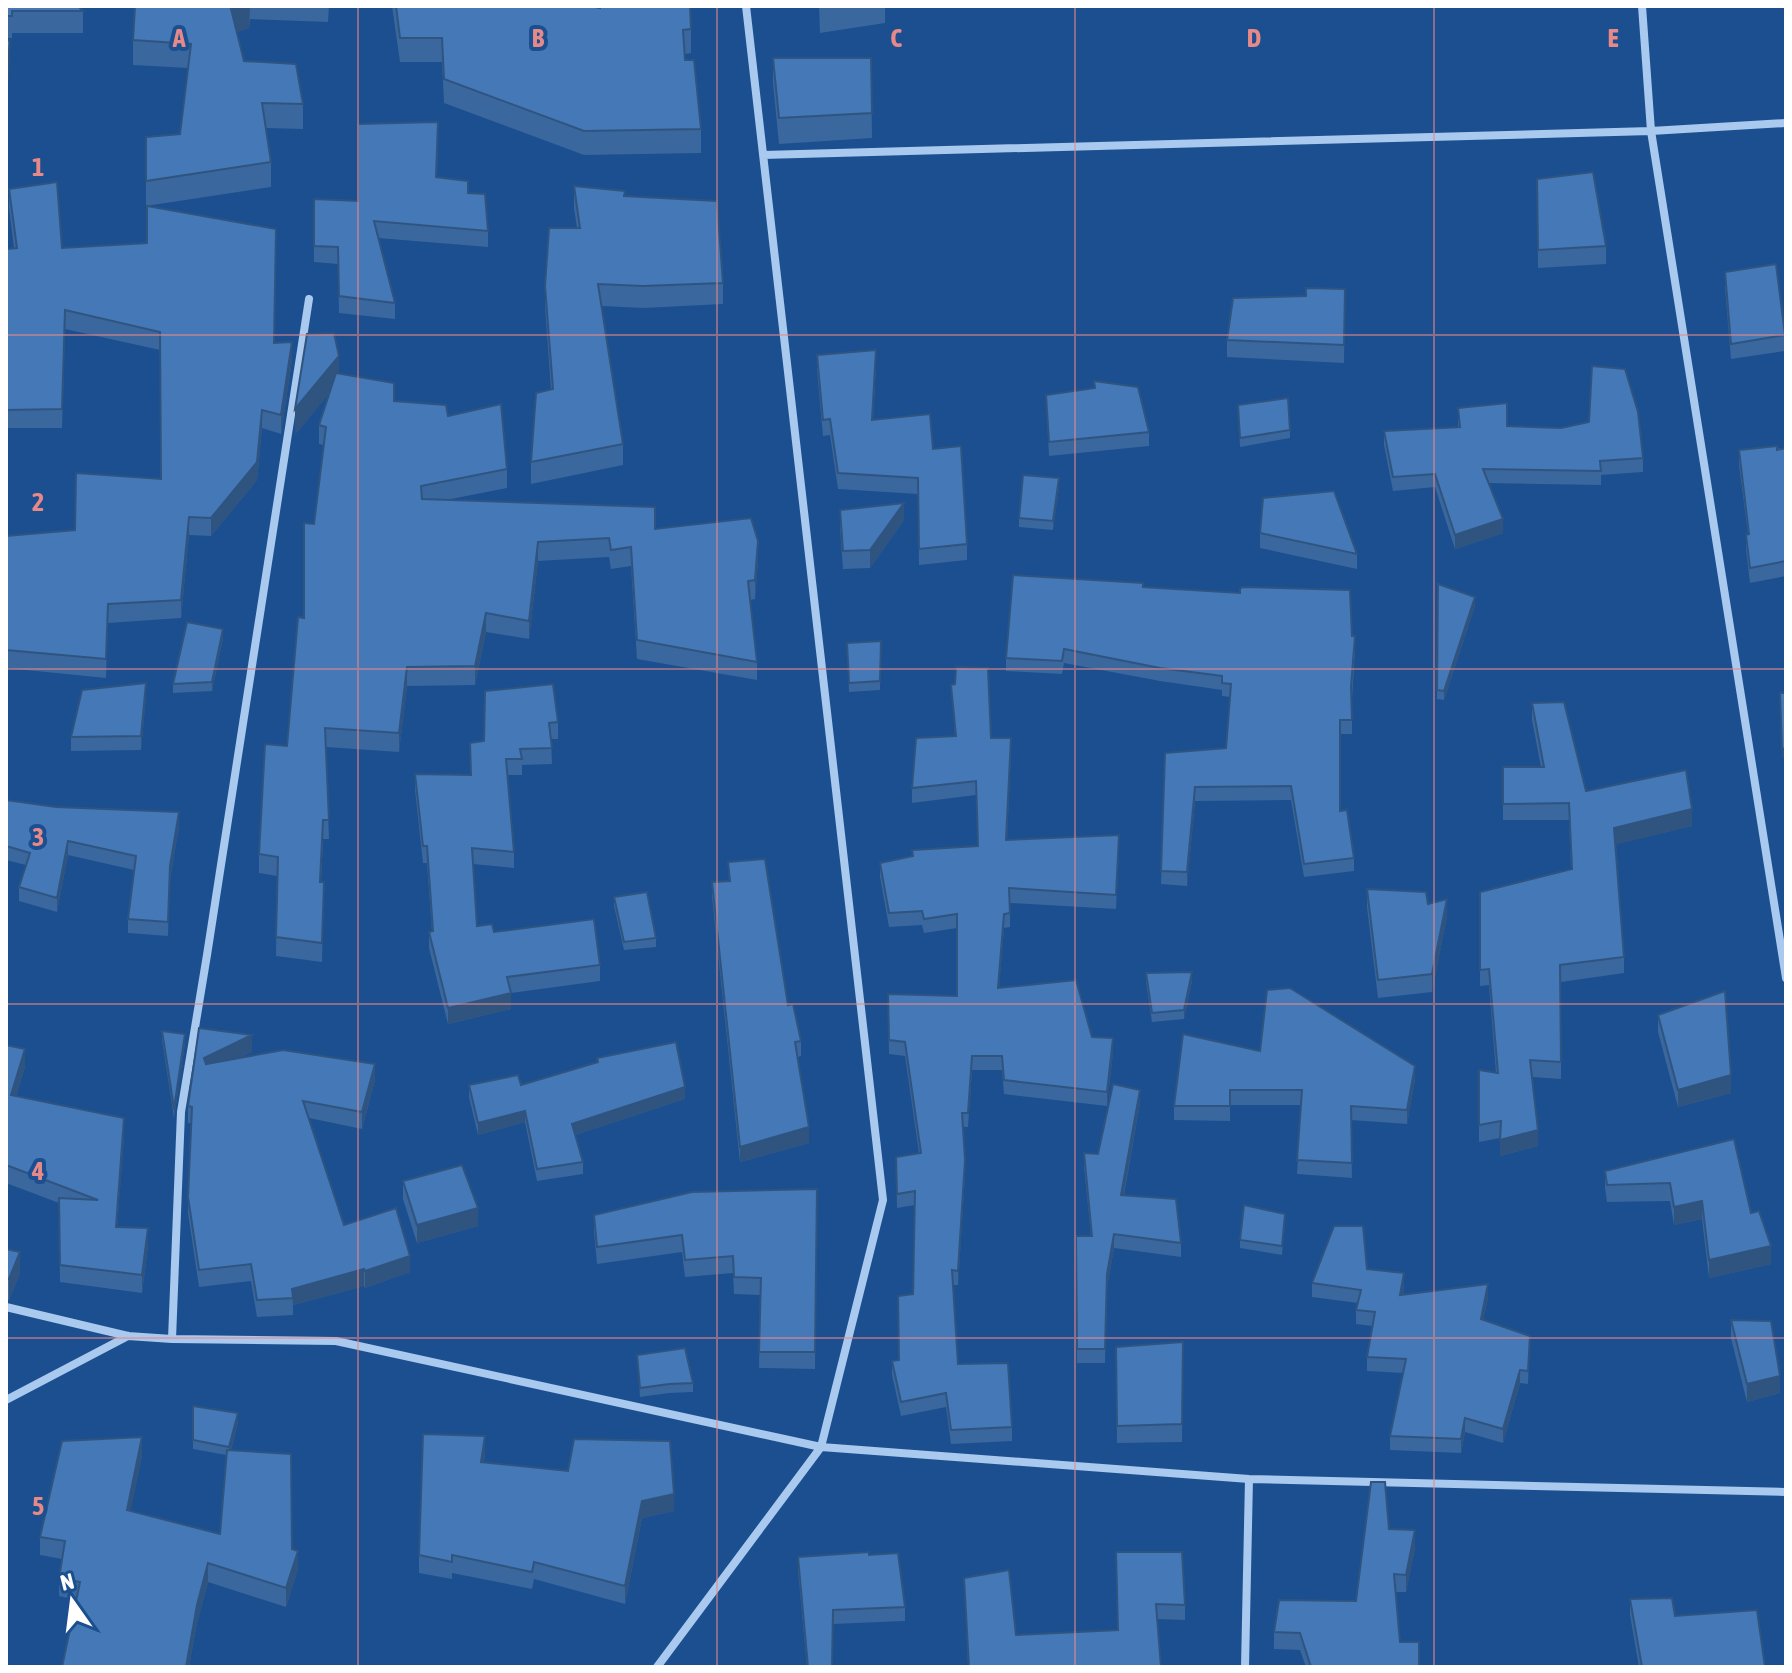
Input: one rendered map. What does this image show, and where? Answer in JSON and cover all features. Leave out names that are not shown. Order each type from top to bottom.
[{"type":"street","points":[[657,1667],[821,1447],[883,1200],[746,6]]},
{"type":"street","points":[[1642,6],[1651,131],[1786,978]]},
{"type":"street","points":[[763,155],[1651,131],[1786,123]]},
{"type":"street","points":[[172,1339],[181,1112],[309,299]]},
{"type":"street","points":[[6,1307],[128,1336],[336,1341],[821,1447],[1249,1479],[1786,1492]]},
{"type":"street","points":[[6,1400],[128,1336]]},
{"type":"street","points":[[1245,1667],[1249,1479]]},
{"type":"building","points":[[6,6],[78,6],[83,11],[12,11],[12,16],[6,16]]},
{"type":"building","points":[[135,6],[240,6],[231,9],[244,61],[296,64],[303,104],[262,103],[271,162],[146,181],[146,137],[180,134],[191,44],[133,40]]},
{"type":"building","points":[[396,6],[690,6],[691,29],[683,30],[685,60],[694,60],[701,129],[584,131],[444,79],[442,38],[400,38]]},
{"type":"building","points":[[10,40],[6,81],[6,41]]},
{"type":"building","points":[[773,58],[871,58],[872,113],[779,118]]},
{"type":"building","points":[[438,122],[436,177],[468,181],[468,193],[485,194],[488,231],[374,221],[395,303],[339,296],[338,247],[314,246],[314,199],[358,201],[358,124]]},
{"type":"building","points":[[1593,172],[1606,246],[1538,250],[1537,179]]},
{"type":"building","points":[[57,182],[62,248],[147,243],[147,206],[276,229],[274,343],[292,342],[281,415],[262,410],[257,462],[211,518],[189,517],[181,600],[108,604],[106,659],[6,650],[6,536],[75,530],[76,473],[161,479],[160,332],[65,310],[62,409],[6,410],[6,249],[17,248],[9,189]]},
{"type":"building","points":[[574,186],[625,191],[624,196],[717,201],[723,283],[598,284],[623,444],[531,462],[536,393],[553,389],[545,286],[549,228],[580,228]]},
{"type":"building","points":[[1776,264],[1785,335],[1731,344],[1725,272]]},
{"type":"building","points":[[1306,288],[1345,289],[1344,345],[1227,340],[1233,298],[1306,296]]},
{"type":"building","points":[[334,333],[339,356],[295,409],[307,334]]},
{"type":"building","points":[[876,350],[872,420],[930,414],[933,449],[961,446],[967,544],[919,549],[918,478],[838,473],[830,419],[823,420],[817,355]]},
{"type":"building","points":[[1592,366],[1625,369],[1638,412],[1643,458],[1600,461],[1601,471],[1483,469],[1503,519],[1455,535],[1435,474],[1393,477],[1384,431],[1460,427],[1458,408],[1507,403],[1507,426],[1561,428],[1589,422]]},
{"type":"building","points":[[336,373],[394,383],[394,401],[446,405],[448,416],[501,404],[507,469],[421,486],[422,499],[655,507],[655,529],[751,518],[758,541],[755,580],[748,581],[757,662],[637,640],[631,547],[611,550],[609,538],[538,542],[529,621],[486,613],[475,666],[407,667],[399,733],[325,728],[329,820],[323,820],[320,882],[324,882],[322,943],[276,937],[278,857],[259,854],[265,744],[287,746],[298,617],[304,618],[304,523],[314,524],[326,427],[319,425]]},
{"type":"building","points":[[1094,381],[1138,387],[1149,432],[1049,442],[1046,395],[1095,388]]},
{"type":"building","points":[[1288,398],[1290,430],[1240,438],[1238,405]]},
{"type":"building","points":[[1777,446],[1777,450],[1786,448],[1786,561],[1750,568],[1739,450]]},
{"type":"building","points":[[1023,475],[1059,478],[1053,521],[1019,518]]},
{"type":"building","points":[[1334,491],[1357,554],[1260,533],[1263,498]]},
{"type":"building","points":[[904,503],[870,550],[843,551],[840,510]]},
{"type":"building","points":[[1013,575],[1240,593],[1242,587],[1350,590],[1352,636],[1355,636],[1352,720],[1340,720],[1340,811],[1347,810],[1354,858],[1304,864],[1291,786],[1195,787],[1187,872],[1161,871],[1165,753],[1226,748],[1231,684],[1222,683],[1222,676],[1160,668],[1064,649],[1062,661],[1006,658]]},
{"type":"building","points":[[1438,584],[1475,597],[1444,691],[1437,690]]},
{"type":"building","points":[[187,622],[223,629],[212,682],[173,684]]},
{"type":"building","points":[[881,641],[880,681],[849,683],[847,643]]},
{"type":"building","points":[[956,667],[988,668],[991,738],[1011,738],[1006,840],[1119,835],[1116,895],[1009,888],[1010,913],[1004,914],[998,988],[1076,980],[1092,1037],[1113,1038],[1107,1092],[1004,1080],[1002,1056],[972,1056],[968,1113],[962,1113],[965,1160],[958,1271],[952,1270],[958,1364],[1008,1363],[1012,1427],[951,1430],[946,1393],[901,1402],[892,1361],[899,1360],[898,1296],[913,1294],[915,1191],[897,1194],[896,1157],[921,1153],[905,1042],[889,1040],[888,994],[957,996],[957,914],[924,919],[922,911],[889,913],[880,863],[913,856],[912,850],[978,846],[976,781],[912,788],[916,738],[956,736],[951,685],[955,684]]},
{"type":"building","points":[[146,683],[141,736],[71,737],[82,690]]},
{"type":"building","points":[[553,684],[558,722],[549,723],[552,748],[520,749],[522,759],[506,759],[514,852],[472,848],[477,926],[492,924],[494,932],[594,919],[600,965],[507,977],[511,993],[448,1008],[429,932],[433,931],[427,846],[423,846],[415,774],[471,775],[470,743],[484,741],[485,691]]},
{"type":"building","points":[[1780,693],[1786,693],[1786,748],[1782,749]]},
{"type":"building","points":[[1564,702],[1586,791],[1686,770],[1692,809],[1614,828],[1624,957],[1560,965],[1561,1062],[1530,1060],[1538,1130],[1500,1140],[1501,1121],[1479,1125],[1479,1070],[1498,1073],[1489,969],[1480,970],[1480,892],[1572,869],[1569,803],[1503,804],[1503,767],[1544,767],[1532,703]]},
{"type":"building","points":[[6,800],[56,807],[179,812],[170,866],[168,922],[128,919],[136,856],[68,841],[57,898],[19,887],[30,853],[6,846]]},
{"type":"building","points":[[765,859],[788,1005],[793,1004],[801,1041],[795,1042],[809,1127],[740,1147],[712,882],[730,881],[728,862]]},
{"type":"building","points":[[1367,889],[1426,892],[1428,904],[1447,899],[1432,974],[1378,980]]},
{"type":"building","points":[[647,892],[656,938],[624,942],[614,897]]},
{"type":"building","points":[[1192,972],[1184,1010],[1152,1013],[1146,973]]},
{"type":"building","points":[[1290,988],[1415,1066],[1407,1110],[1351,1106],[1352,1163],[1297,1160],[1302,1090],[1230,1090],[1230,1106],[1174,1106],[1183,1034],[1260,1051],[1267,990]]},
{"type":"building","points":[[1725,991],[1731,1075],[1678,1090],[1658,1015]]},
{"type":"building","points":[[199,1028],[252,1035],[204,1058],[206,1064],[283,1050],[375,1064],[362,1112],[303,1101],[344,1225],[396,1208],[410,1256],[292,1289],[293,1298],[257,1300],[251,1264],[199,1270],[188,1197],[192,1107],[188,1106]]},
{"type":"building","points":[[162,1031],[185,1034],[174,1109],[168,1069]]},
{"type":"building","points":[[676,1042],[685,1087],[572,1124],[583,1162],[537,1169],[525,1111],[478,1123],[469,1085],[518,1075],[521,1085],[598,1062],[597,1058]]},
{"type":"building","points":[[6,1045],[25,1049],[11,1095],[124,1118],[116,1227],[148,1228],[142,1275],[60,1265],[59,1198],[98,1200],[6,1165]]},
{"type":"building","points":[[1113,1084],[1140,1090],[1121,1195],[1176,1199],[1181,1243],[1114,1234],[1107,1274],[1105,1349],[1077,1349],[1076,1236],[1092,1236],[1084,1153],[1098,1154]]},
{"type":"building","points":[[1734,1139],[1751,1213],[1759,1211],[1771,1246],[1709,1260],[1702,1201],[1674,1207],[1670,1183],[1607,1185],[1605,1171]]},
{"type":"building","points":[[462,1165],[478,1208],[417,1225],[403,1181]]},
{"type":"building","points":[[817,1189],[815,1352],[759,1352],[761,1278],[734,1277],[733,1256],[685,1260],[682,1235],[597,1247],[594,1215],[692,1192]]},
{"type":"building","points":[[1244,1205],[1285,1214],[1282,1246],[1240,1240]]},
{"type":"building","points":[[1334,1226],[1363,1226],[1367,1269],[1404,1273],[1400,1295],[1488,1284],[1481,1319],[1530,1336],[1528,1371],[1520,1370],[1503,1429],[1465,1418],[1461,1439],[1390,1436],[1406,1359],[1367,1357],[1375,1312],[1356,1310],[1361,1290],[1312,1283]]},
{"type":"building","points":[[6,1249],[20,1252],[9,1279],[6,1279]]},
{"type":"building","points":[[1731,1320],[1771,1321],[1780,1376],[1747,1384]]},
{"type":"building","points":[[1183,1342],[1182,1424],[1117,1426],[1116,1347]]},
{"type":"building","points":[[685,1348],[693,1383],[640,1388],[637,1355]]},
{"type":"building","points":[[193,1406],[238,1413],[229,1447],[193,1440]]},
{"type":"building","points":[[423,1434],[485,1436],[481,1462],[568,1471],[574,1439],[670,1441],[674,1494],[642,1501],[625,1586],[534,1562],[532,1572],[452,1555],[452,1562],[419,1555]]},
{"type":"building","points":[[142,1437],[127,1510],[220,1534],[227,1450],[291,1454],[292,1549],[298,1551],[286,1588],[208,1563],[186,1667],[62,1667],[80,1582],[59,1578],[65,1541],[40,1537],[62,1441]]},
{"type":"building","points":[[1371,1482],[1385,1482],[1389,1529],[1415,1530],[1406,1575],[1394,1574],[1400,1642],[1419,1642],[1419,1667],[1311,1667],[1300,1633],[1274,1632],[1279,1600],[1356,1601]]},
{"type":"building","points":[[869,1552],[869,1555],[898,1553],[905,1607],[833,1610],[832,1667],[808,1667],[798,1557]]},
{"type":"building","points":[[1116,1552],[1182,1552],[1185,1605],[1156,1604],[1161,1667],[969,1667],[964,1578],[1009,1570],[1016,1635],[1118,1630]]},
{"type":"building","points":[[1672,1598],[1675,1616],[1757,1610],[1765,1667],[1642,1667],[1630,1599]]}]
